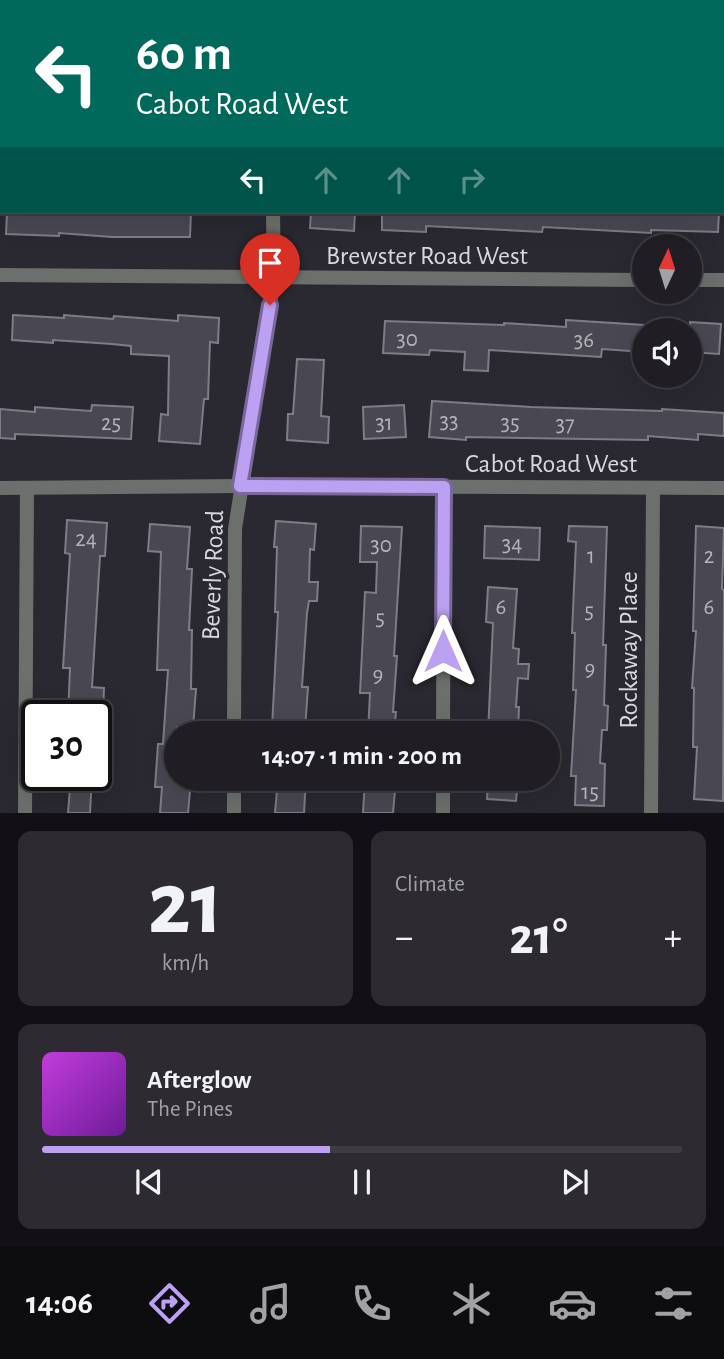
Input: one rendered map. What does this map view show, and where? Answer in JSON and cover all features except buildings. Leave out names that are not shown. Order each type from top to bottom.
[{"type":"street","name":"Beverly Road","points":[[234,721],[235,528],[274,279],[273,214]]},
{"type":"street","name":"Brewster Road West","points":[[0,275],[632,280]]},
{"type":"street","points":[[702,280],[724,280]]},
{"type":"street","points":[[443,721],[444,487]]},
{"type":"street","name":"Cabot Road West","points":[[0,488],[724,488]]},
{"type":"street","points":[[25,813],[27,488]]},
{"type":"street","name":"Rockaway Place","points":[[652,813],[653,488]]},
{"type":"street","points":[[234,791],[234,813]]},
{"type":"street","points":[[443,791],[443,813]]},
{"type":"route","points":[[270,305],[240,486],[444,487],[443,651]]}]
